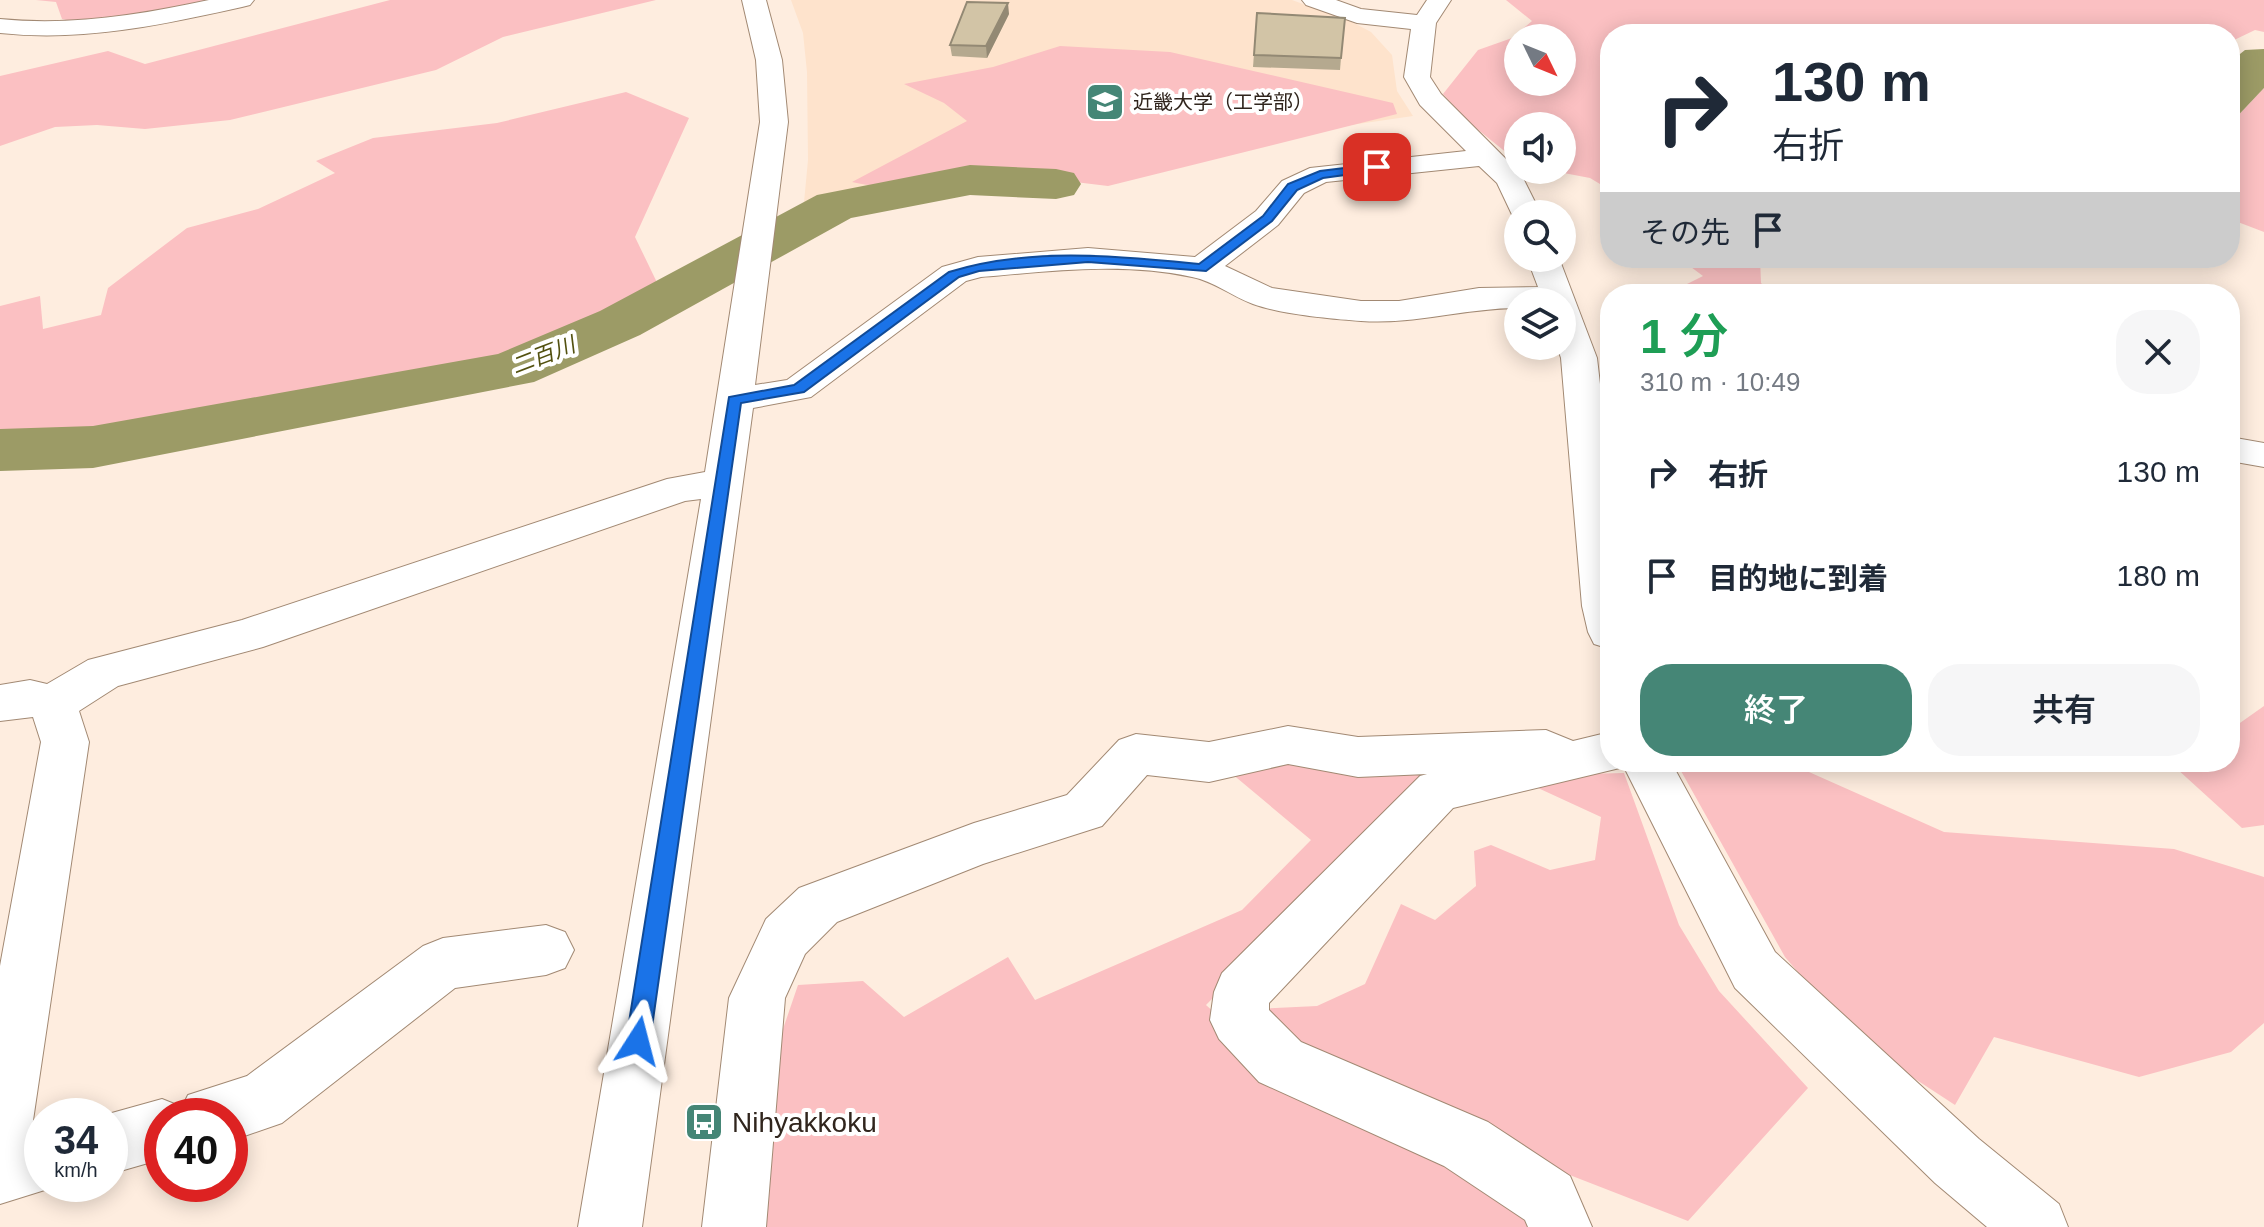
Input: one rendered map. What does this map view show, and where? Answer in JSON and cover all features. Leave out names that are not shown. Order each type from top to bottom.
[{"type":"street","points":[[0,26],[86,28],[156,19],[242,0]]},
{"type":"street","points":[[610,1227],[723,483],[774,122],[769,60],[754,0]]},
{"type":"street","points":[[1314,0],[1357,16],[1432,12],[1417,77],[1430,99],[1510,180],[1519,200]]},
{"type":"street","points":[[1202,268],[1267,218],[1293,187],[1320,174],[1463,161],[1486,155]]},
{"type":"street","points":[[734,400],[798,389],[954,274],[978,267],[1088,258],[1202,268],[1264,297],[1361,311],[1399,311],[1479,298],[1504,300]]},
{"type":"street","points":[[1576,330],[1594,361],[1600,508]]},
{"type":"street","points":[[2240,451],[2264,455]]},
{"type":"street","points":[[0,703],[30,698],[53,704],[104,672],[247,635],[681,488],[723,483]]},
{"type":"street","points":[[0,1134],[65,742],[53,704]]},
{"type":"street","points":[[734,1227],[757,998],[785,937],[818,905],[974,845],[1084,811],[1136,754],[1209,762],[1288,745],[1358,757],[1546,750],[1590,757]]},
{"type":"street","points":[[1560,1227],[1548,1198],[1466,1144],[1280,1062],[1239,1020],[1242,992],[1438,791],[1590,757]]},
{"type":"street","points":[[1651,772],[1755,970],[1957,1161],[2036,1227]]},
{"type":"street","points":[[248,1106],[261,1102],[443,964],[546,950]]},
{"type":"street","points":[[0,1173],[24,1167]]},
{"type":"shaded area","points":[[36,0],[230,0],[91,25],[62,19],[56,2]]},
{"type":"shaded area","points":[[390,0],[656,0],[503,37],[436,70],[230,120],[145,129],[97,125],[55,127],[0,146],[0,76],[108,51],[145,64]]},
{"type":"shaded area","name":"近畿大学（工学部）","points":[[791,0],[1292,0],[1371,32],[1392,55],[1397,91],[1413,116],[837,200],[803,213],[808,160],[807,72],[803,33]]},
{"type":"shaded area","points":[[1506,0],[2264,0],[2264,32],[2255,30],[2240,37],[2240,24],[1600,24],[1600,184],[1576,175],[1576,112],[1504,112],[1504,151],[1466,120],[1443,94],[1478,50],[1504,41],[1504,96],[1576,96],[1576,24],[1528,24],[1532,21]]},
{"type":"shaded area","points":[[1060,46],[1170,52],[1393,103],[1397,114],[1108,186],[1002,176],[952,177],[881,185],[852,182],[967,121],[944,103],[904,84],[993,67]]},
{"type":"shaded area","points":[[2264,49],[2264,88],[2240,113],[2240,54],[2245,50]]},
{"type":"shaded area","points":[[2264,88],[2264,232],[2240,223],[2240,113]]},
{"type":"shaded area","points":[[626,92],[689,118],[635,237],[665,299],[555,349],[360,404],[151,441],[0,443],[0,306],[40,296],[43,329],[101,315],[108,288],[187,228],[258,209],[335,173],[316,161],[373,138],[497,123]]},
{"type":"shaded area","points":[[1692,268],[1760,268],[1762,284],[1687,284],[1703,276]]},
{"type":"shaded area","points":[[2264,706],[2264,825],[2242,828],[2180,772],[2240,772],[2240,723]]},
{"type":"shaded area","points":[[1291,754],[1456,764],[1424,783],[1206,1005],[1275,1068],[1454,1152],[1546,1227],[756,1227],[768,1073],[798,985],[863,981],[904,1017],[1008,957],[1035,1000],[1242,910],[1311,840],[1231,773]]},
{"type":"shaded area","points":[[1682,772],[1809,772],[1944,832],[2174,849],[2264,877],[2264,1023],[2231,1052],[2139,1077],[1994,1037],[1955,1105],[1857,1041],[1785,957]]},
{"type":"shaded area","points":[[1624,773],[1679,925],[1719,991],[1808,1088],[1688,1221],[1482,1141],[1282,1052],[1255,1009],[1317,1006],[1365,984],[1401,904],[1435,920],[1476,886],[1474,851],[1491,845],[1550,870],[1595,860],[1601,817],[1538,788],[1581,774]]},
{"type":"building","points":[[967,2],[1008,3],[986,46],[950,45]]},
{"type":"building","points":[[1257,13],[1345,18],[1341,58],[1254,55]]},
{"type":"waterway","name":"二百川","points":[[0,450],[93,447],[513,369],[620,323],[835,206],[970,180],[1056,184]]},
{"type":"place","name":"近畿大学（工学部）","points":[[1105,102]]},
{"type":"place","name":"Nihyakkoku","points":[[704,1122]]},
{"type":"route","points":[[638,1041],[734,400],[798,389],[954,274],[978,267],[1088,258],[1202,268],[1267,218],[1293,187],[1320,174],[1377,167]]}]
